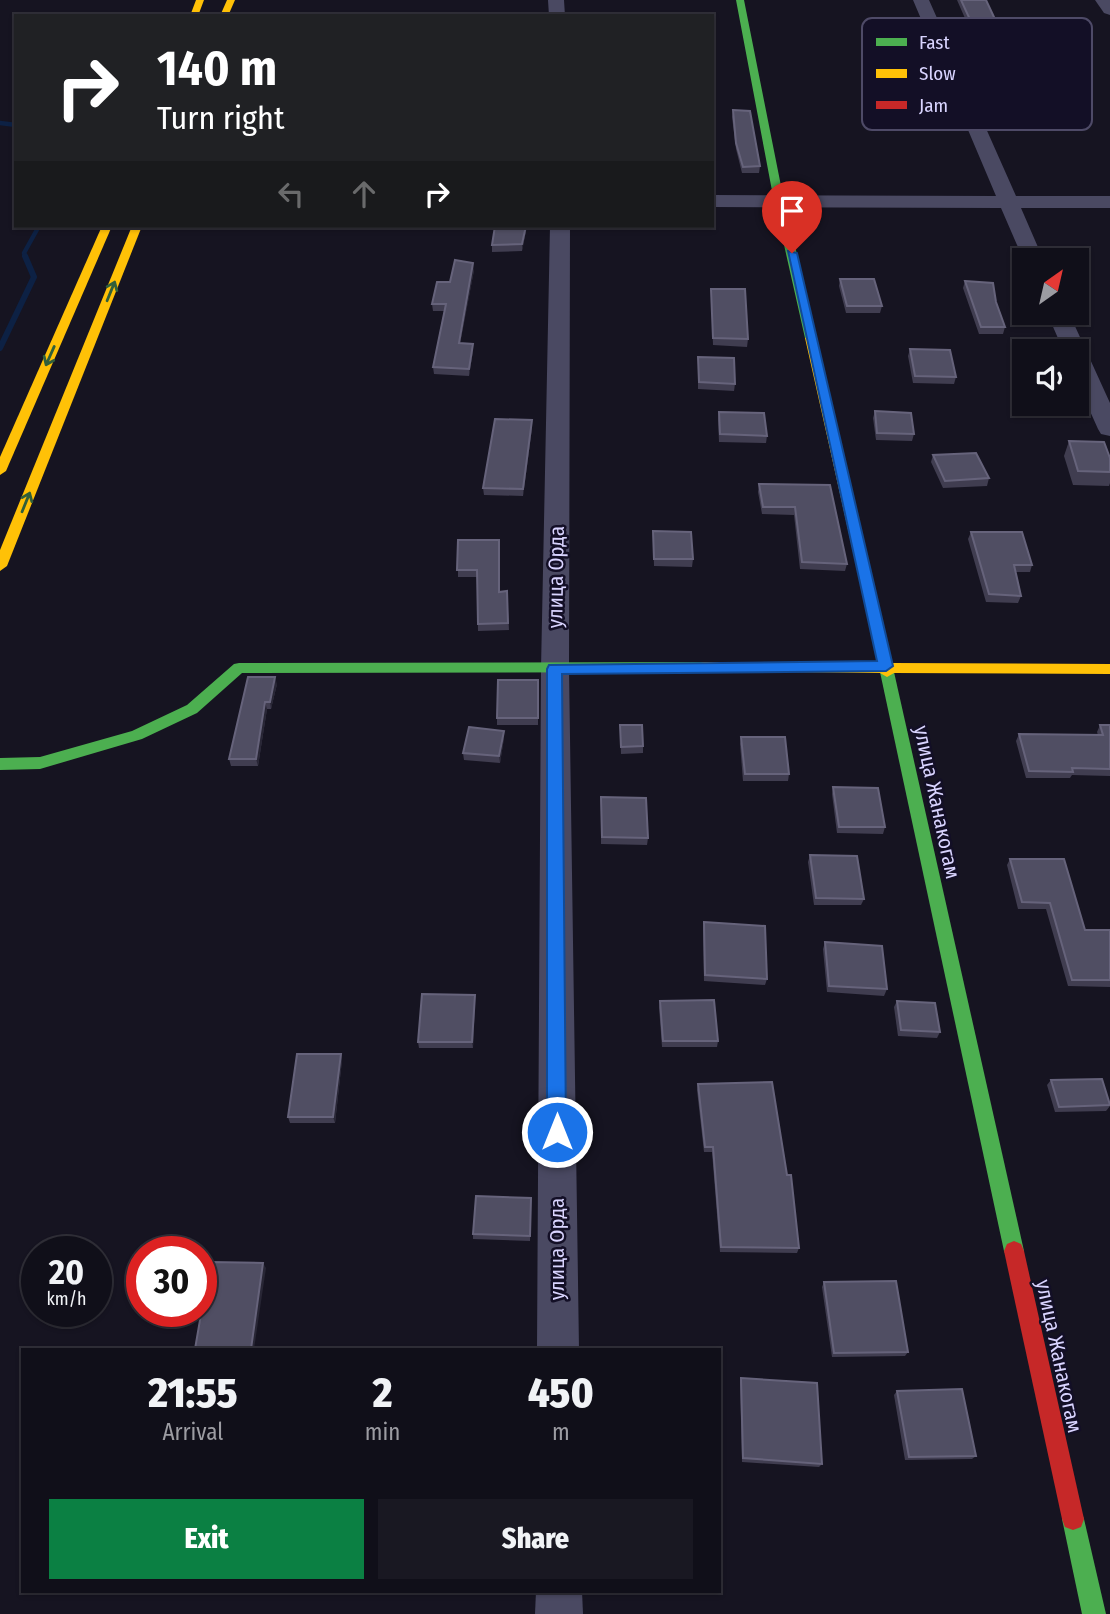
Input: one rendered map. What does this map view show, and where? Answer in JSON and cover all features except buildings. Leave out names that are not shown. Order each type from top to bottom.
[{"type":"main road","name":"улица Жанакогам","points":[[740,0],[780,201],[886,666],[1094,1614]]},
{"type":"main road","points":[[0,471],[106,228]]},
{"type":"main road","points":[[0,566],[136,228]]},
{"type":"main road","points":[[0,764],[40,763],[137,735],[192,709],[239,668],[886,666],[1110,669]]},
{"type":"street","points":[[921,0],[929,18]]},
{"type":"street","points":[[1103,0],[1110,10]]},
{"type":"street","points":[[977,130],[1028,248]]},
{"type":"street","points":[[714,201],[1110,202]]},
{"type":"street","name":"улица Орда","points":[[558,1348],[555,669],[560,228]]},
{"type":"street","points":[[1089,382],[1110,429]]},
{"type":"street","points":[[559,1593],[559,1614]]},
{"type":"waterway","points":[[0,123],[14,125]]},
{"type":"waterway","points":[[26,258],[24,253],[38,228]]},
{"type":"waterway","points":[[0,348],[34,277],[25,256]]},
{"type":"traffic: fast","points":[[740,0],[778,196],[811,338]]},
{"type":"traffic: fast","points":[[0,764],[40,763],[137,735],[192,709],[239,668],[705,667]]},
{"type":"traffic: fast","points":[[887,672],[1014,1251]]},
{"type":"traffic: fast","points":[[1073,1519],[1094,1614]]},
{"type":"traffic: slow","points":[[195,14],[200,0]]},
{"type":"traffic: slow","points":[[225,14],[231,0]]},
{"type":"traffic: slow","points":[[0,471],[106,228]]},
{"type":"traffic: slow","points":[[0,566],[136,228]]},
{"type":"traffic: slow","points":[[811,338],[887,672]]},
{"type":"traffic: slow","points":[[705,667],[1110,669]]},
{"type":"traffic: jam","points":[[1014,1251],[1073,1519]]},
{"type":"route","points":[[557,1132],[555,669],[886,666],[792,253]]}]
